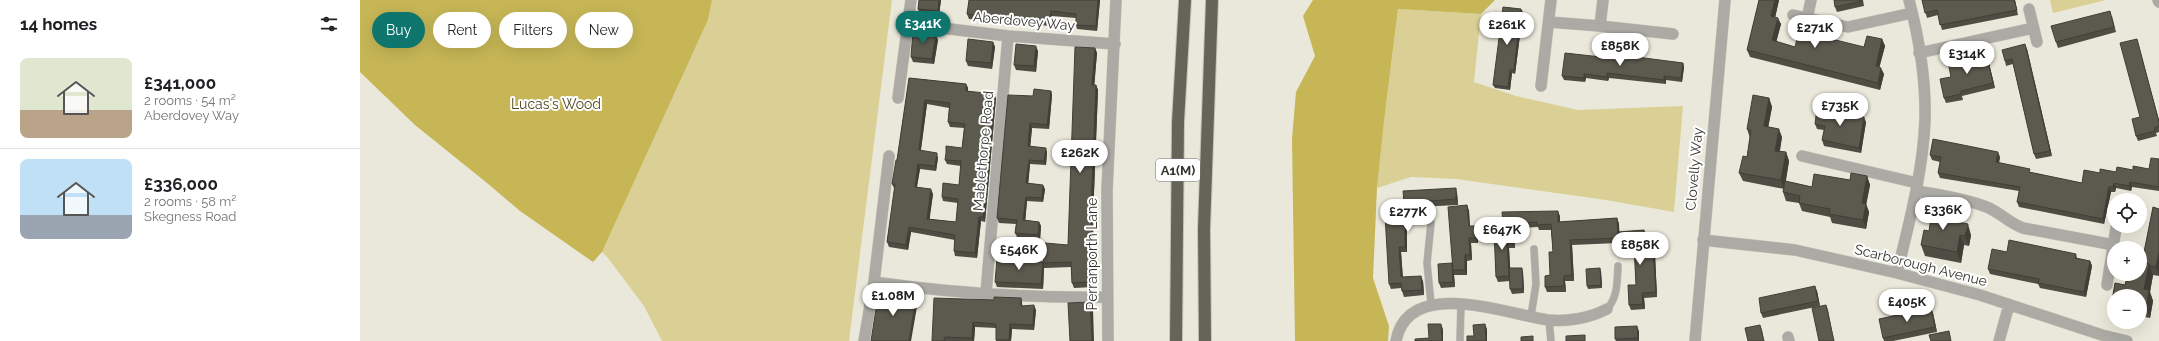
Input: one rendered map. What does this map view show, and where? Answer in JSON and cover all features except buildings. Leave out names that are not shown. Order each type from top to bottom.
[{"type":"highway","name":"A1(M)","points":[[1176,341],[1178,130],[1185,0]]},
{"type":"highway","name":"A1(M)","points":[[1205,341],[1204,229],[1212,0]]},
{"type":"street","points":[[898,98],[911,0]]},
{"type":"street","name":"Perranporth Lane","points":[[1108,341],[1107,190],[1116,0]]},
{"type":"street","points":[[1541,86],[1551,0]]},
{"type":"street","points":[[1600,26],[1603,0]]},
{"type":"street","name":"Clovelly Way","points":[[1695,341],[1700,270],[1725,0]]},
{"type":"street","points":[[1807,19],[1811,0]]},
{"type":"street","points":[[1897,272],[1917,187],[1925,120],[1919,53],[1909,0]]},
{"type":"street","points":[[2029,9],[2037,42]]},
{"type":"street","points":[[1793,15],[1848,27],[1912,13]]},
{"type":"street","points":[[1549,22],[1673,34]]},
{"type":"street","name":"Aberdovey Way","points":[[908,24],[1008,36],[1115,44]]},
{"type":"street","points":[[1919,53],[2033,28]]},
{"type":"street","name":"Mablethorpe Road","points":[[986,293],[1008,36]]},
{"type":"street","points":[[864,341],[874,282],[889,156]]},
{"type":"street","points":[[1802,156],[1917,187],[1987,208],[1999,214],[2010,224],[2023,228],[2107,244]]},
{"type":"street","name":"Scarborough Avenue","points":[[1703,240],[1795,250],[1897,272],[1980,295],[2127,341]]},
{"type":"street","points":[[2107,285],[2108,281]]},
{"type":"street","points":[[874,282],[929,290],[1050,298],[1107,297]]},
{"type":"street","points":[[1396,341],[1400,328],[1412,314],[1431,304],[1448,302],[1549,320],[1595,316],[1607,309]]},
{"type":"street","points":[[2000,341],[2009,305]]},
{"type":"lane","points":[[1431,223],[1427,263],[1431,304]]},
{"type":"lane","points":[[1531,316],[1536,284],[1534,249]]},
{"type":"lane","points":[[1607,309],[1613,302],[1616,294],[1618,266]]},
{"type":"lane","points":[[1460,341],[1461,304]]},
{"type":"lane","points":[[1549,320],[1551,341]]},
{"type":"shaded area","points":[[712,0],[892,0],[849,341],[662,341],[644,306],[602,252],[708,20]]},
{"type":"shaded area","points":[[2050,0],[2106,0],[2053,13]]},
{"type":"shaded area","points":[[1398,9],[1481,14],[1474,82],[1516,96],[1578,110],[1683,106],[1674,212],[1606,200],[1456,179],[1411,177],[1377,188]]},
{"type":"green space","name":"Lucas's Wood","points":[[360,0],[712,0],[708,20],[602,252],[593,262],[520,211],[415,125],[360,72]]},
{"type":"green space","points":[[1313,0],[1495,0],[1481,14],[1398,9],[1377,188],[1373,278],[1389,326],[1388,341],[1295,341],[1292,139],[1296,92],[1315,56],[1303,16]]}]
